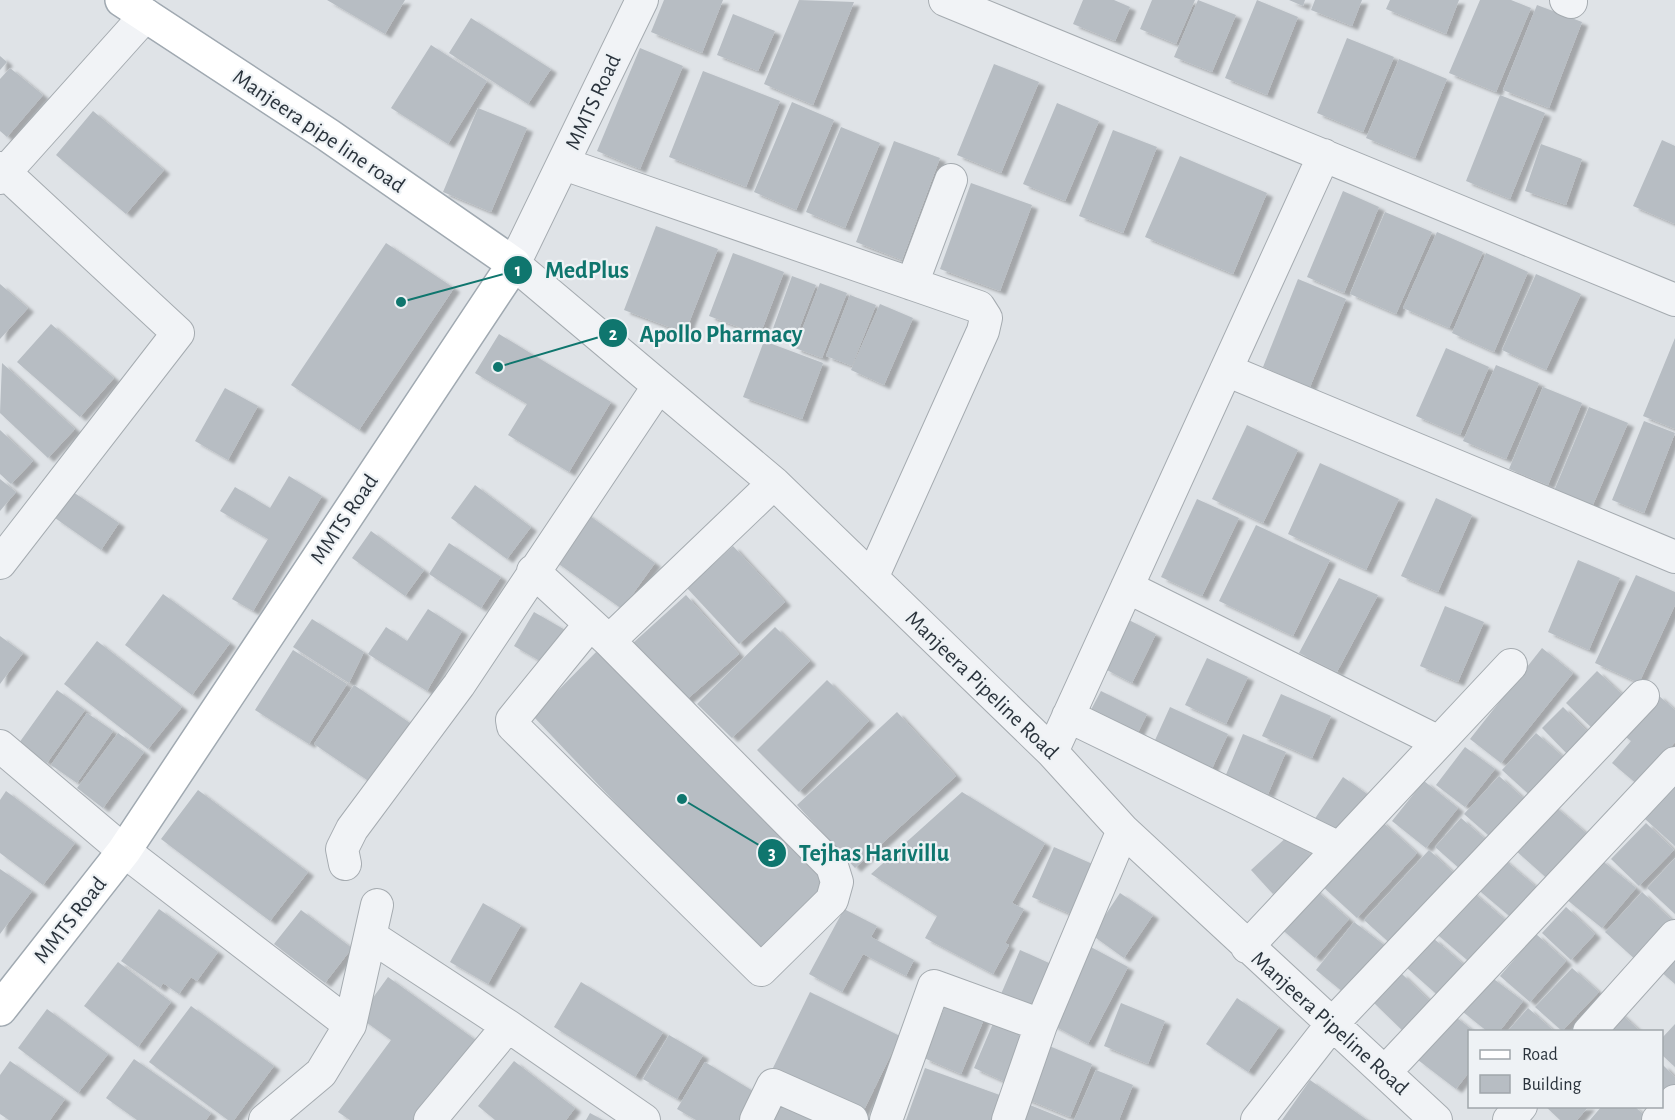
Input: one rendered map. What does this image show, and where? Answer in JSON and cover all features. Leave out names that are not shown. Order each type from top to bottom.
[{"type":"main road","name":"Manjeera pipe line road","points":[[134,7],[328,135],[514,264]]},
{"type":"main road","name":"MMTS Road","points":[[0,1009],[124,851],[514,264]]},
{"type":"street","name":"MMTS Road","points":[[514,264],[642,0]]},
{"type":"street","points":[[945,0],[1675,300]]},
{"type":"street","points":[[0,563],[178,333],[2,173],[134,7]]},
{"type":"street","points":[[1052,752],[1324,155]]},
{"type":"street","points":[[564,164],[979,307],[986,318],[983,330],[872,578]]},
{"type":"street","points":[[912,284],[951,180]]},
{"type":"street","name":"Manjeera Pipeline Road","points":[[514,264],[774,483],[1052,752],[1123,830],[1246,947],[1386,1071],[1436,1120]]},
{"type":"street","points":[[1226,370],[1675,557]]},
{"type":"street","points":[[345,864],[342,849],[352,829],[459,685],[532,571],[658,387]]},
{"type":"street","points":[[532,571],[600,633],[832,866],[837,882],[832,900],[761,970],[513,726],[512,720],[600,633],[774,483]]},
{"type":"street","points":[[1127,587],[1439,742]]},
{"type":"street","points":[[1246,947],[1511,665]]},
{"type":"street","points":[[1257,1120],[1332,1024],[1643,696]]},
{"type":"street","points":[[1068,716],[1339,848]]},
{"type":"street","points":[[0,746],[124,851],[350,1025]]},
{"type":"street","points":[[1386,1071],[1675,763]]},
{"type":"street","points":[[1008,1120],[1041,1025],[1123,830]]},
{"type":"street","points":[[265,1120],[321,1073],[350,1025],[372,937],[377,905]]},
{"type":"street","points":[[1591,1030],[1675,936]]},
{"type":"street","points":[[372,937],[508,1026],[644,1120]]},
{"type":"street","points":[[886,1120],[934,986],[1041,1025]]},
{"type":"street","points":[[430,1120],[508,1026]]},
{"type":"street","points":[[756,1120],[773,1085],[852,1120]]},
{"type":"street","points":[[1658,1120],[1675,1101]]},
{"type":"street","points":[[1509,1120],[1520,1108]]},
{"type":"building","points":[[327,0],[405,0],[385,34]]},
{"type":"building","points":[[664,0],[723,0],[702,53],[651,32]]},
{"type":"building","points":[[799,0],[854,2],[813,105],[764,84]]},
{"type":"building","points":[[1083,0],[1114,0],[1130,7],[1115,41],[1073,24]]},
{"type":"building","points":[[1152,0],[1195,0],[1176,44],[1140,29]]},
{"type":"building","points":[[1198,0],[1236,15],[1212,72],[1174,57]]},
{"type":"building","points":[[1257,0],[1298,17],[1267,95],[1225,78]]},
{"type":"building","points":[[1289,0],[1305,0],[1303,6]]},
{"type":"building","points":[[1315,0],[1362,0],[1352,26],[1311,10]]},
{"type":"building","points":[[1390,0],[1459,0],[1446,34],[1386,9]]},
{"type":"building","points":[[1480,0],[1511,0],[1531,8],[1496,92],[1449,73]]},
{"type":"building","points":[[1537,5],[1582,22],[1549,108],[1503,90]]},
{"type":"building","points":[[733,14],[775,31],[758,71],[717,55]]},
{"type":"building","points":[[471,18],[551,69],[528,104],[449,53]]},
{"type":"building","points":[[1347,38],[1394,57],[1363,132],[1317,113]]},
{"type":"building","points":[[431,45],[487,81],[448,144],[391,108]]},
{"type":"building","points":[[640,48],[683,66],[640,169],[597,151]]},
{"type":"building","points":[[0,56],[7,62],[0,70]]},
{"type":"building","points":[[1399,59],[1447,79],[1415,158],[1366,138]]},
{"type":"building","points":[[994,64],[1039,82],[1001,173],[957,155]]},
{"type":"building","points":[[10,68],[43,95],[7,137],[0,131],[0,79]]},
{"type":"building","points":[[703,71],[780,101],[746,187],[669,157]]},
{"type":"building","points":[[1500,95],[1545,113],[1510,199],[1466,181]]},
{"type":"building","points":[[792,102],[834,120],[796,210],[754,192]]},
{"type":"building","points":[[1057,103],[1099,121],[1065,201],[1023,184]]},
{"type":"building","points":[[478,108],[527,128],[491,212],[443,192]]},
{"type":"building","points":[[93,111],[164,170],[126,214],[56,155]]},
{"type":"building","points":[[841,127],[880,143],[845,228],[806,212]]},
{"type":"building","points":[[1113,130],[1157,147],[1123,233],[1079,216]]},
{"type":"building","points":[[1662,140],[1675,146],[1675,224],[1633,206]]},
{"type":"building","points":[[894,141],[940,158],[902,260],[856,242]]},
{"type":"building","points":[[1541,144],[1582,159],[1566,205],[1525,191]]},
{"type":"building","points":[[1180,156],[1267,193],[1233,274],[1145,237]]},
{"type":"building","points":[[971,183],[1032,205],[1000,291],[940,269]]},
{"type":"building","points":[[1343,191],[1379,207],[1344,293],[1307,277]]},
{"type":"building","points":[[1385,212],[1432,232],[1396,314],[1350,294]]},
{"type":"building","points":[[656,226],[718,249],[685,333],[624,310]]},
{"type":"building","points":[[1437,232],[1483,252],[1449,328],[1403,308]]},
{"type":"building","points":[[386,243],[454,288],[359,430],[291,385]]},
{"type":"building","points":[[733,253],[784,272],[760,335],[709,316]]},
{"type":"building","points":[[1486,253],[1528,272],[1494,352],[1452,333]]},
{"type":"building","points":[[1536,274],[1581,294],[1546,370],[1502,350]]},
{"type":"building","points":[[792,276],[816,285],[794,342],[771,334]]},
{"type":"building","points":[[1298,279],[1346,299],[1310,387],[1263,367]]},
{"type":"building","points":[[820,283],[847,293],[822,358],[795,348]]},
{"type":"building","points":[[0,284],[28,308],[0,339]]},
{"type":"building","points":[[850,295],[876,305],[852,366],[826,356]]},
{"type":"building","points":[[880,304],[913,318],[884,385],[851,370]]},
{"type":"building","points":[[51,324],[114,378],[80,417],[17,362]]},
{"type":"building","points":[[499,334],[611,402],[569,472],[508,435],[527,404],[475,373]]},
{"type":"building","points":[[1675,338],[1675,429],[1643,416]]},
{"type":"building","points":[[764,341],[823,363],[802,419],[743,397]]},
{"type":"building","points":[[1446,348],[1489,367],[1460,435],[1416,416]]},
{"type":"building","points":[[2,363],[75,429],[48,458],[0,413]]},
{"type":"building","points":[[1496,365],[1539,383],[1506,459],[1463,441]]},
{"type":"building","points":[[1543,387],[1582,403],[1548,485],[1509,469]]},
{"type":"building","points":[[225,388],[258,406],[228,460],[195,441]]},
{"type":"building","points":[[1589,407],[1628,423],[1592,507],[1554,491]]},
{"type":"building","points":[[1644,421],[1675,433],[1644,513],[1612,500]]},
{"type":"building","points":[[1247,425],[1298,450],[1263,523],[1212,499]]},
{"type":"building","points":[[0,430],[33,461],[11,484],[0,474]]},
{"type":"building","points":[[1320,463],[1399,499],[1366,570],[1288,534]]},
{"type":"building","points":[[289,476],[322,496],[253,611],[232,599],[268,539],[220,511],[235,487],[270,508]]},
{"type":"building","points":[[0,479],[16,492],[0,511]]},
{"type":"building","points":[[475,485],[531,527],[507,559],[451,518]]},
{"type":"building","points":[[73,492],[119,523],[101,550],[55,518]]},
{"type":"building","points":[[1436,498],[1472,515],[1438,592],[1401,576]]},
{"type":"building","points":[[1197,499],[1239,518],[1202,596],[1161,577]]},
{"type":"building","points":[[583,511],[655,563],[622,609],[549,557]]},
{"type":"building","points":[[1256,525],[1330,560],[1293,636],[1219,601]]},
{"type":"building","points":[[371,531],[424,570],[405,596],[352,558]]},
{"type":"building","points":[[449,543],[501,577],[481,608],[429,574]]},
{"type":"building","points":[[733,546],[785,602],[739,644],[687,588]]},
{"type":"building","points":[[1578,560],[1620,578],[1589,650],[1548,632]]},
{"type":"building","points":[[1636,575],[1675,592],[1675,605],[1639,683],[1595,663]]},
{"type":"building","points":[[1339,578],[1378,595],[1337,672],[1299,653]]},
{"type":"building","points":[[163,594],[230,643],[192,695],[125,645]]},
{"type":"building","points":[[686,595],[739,654],[685,701],[633,643]]},
{"type":"building","points":[[1445,606],[1484,622],[1458,682],[1420,666]]},
{"type":"building","points":[[428,609],[462,631],[427,691],[368,654],[386,627],[407,641]]},
{"type":"building","points":[[534,612],[572,634],[552,668],[514,646]]},
{"type":"building","points":[[312,619],[364,652],[349,683],[293,647]]},
{"type":"building","points":[[1129,620],[1156,634],[1132,683],[1105,669]]},
{"type":"building","points":[[775,627],[810,661],[732,738],[697,704]]},
{"type":"building","points":[[0,636],[23,653],[0,684]]},
{"type":"building","points":[[97,641],[182,707],[148,749],[64,684]]},
{"type":"building","points":[[600,648],[837,882],[762,957],[533,716]]},
{"type":"building","points":[[1542,648],[1573,673],[1501,763],[1470,739]]},
{"type":"building","points":[[293,650],[347,684],[309,744],[255,710]]},
{"type":"building","points":[[1207,658],[1248,677],[1226,724],[1185,705]]},
{"type":"building","points":[[1597,671],[1625,697],[1594,730],[1566,703]]},
{"type":"building","points":[[827,680],[869,721],[799,792],[757,750]]},
{"type":"building","points":[[354,685],[410,723],[370,782],[314,744]]},
{"type":"building","points":[[57,690],[85,710],[47,763],[19,743]]},
{"type":"building","points":[[1101,691],[1147,714],[1133,743],[1086,719]]},
{"type":"building","points":[[1281,694],[1331,716],[1312,758],[1262,736]]},
{"type":"building","points":[[1658,695],[1675,710],[1675,742],[1638,785],[1612,763],[1631,741],[1623,735]]},
{"type":"building","points":[[1170,707],[1228,734],[1209,775],[1151,749]]},
{"type":"building","points":[[1563,707],[1595,739],[1573,760],[1542,728]]},
{"type":"building","points":[[897,712],[956,776],[855,868],[797,805]]},
{"type":"building","points":[[87,713],[113,731],[77,783],[51,765]]},
{"type":"building","points":[[118,733],[144,752],[103,808],[77,788]]},
{"type":"building","points":[[1536,733],[1568,761],[1534,799],[1502,770]]},
{"type":"building","points":[[1243,734],[1286,752],[1268,794],[1225,777]]},
{"type":"building","points":[[1465,747],[1495,769],[1465,807],[1436,785]]},
{"type":"building","points":[[1499,776],[1530,804],[1495,841],[1464,814]]},
{"type":"building","points":[[1343,777],[1370,796],[1340,838],[1314,820]]},
{"type":"building","points":[[1424,781],[1458,808],[1426,848],[1392,821]]},
{"type":"building","points":[[1675,784],[1675,846],[1645,819]]},
{"type":"building","points":[[198,790],[308,872],[270,921],[161,839]]},
{"type":"building","points":[[6,791],[75,843],[43,885],[0,853],[0,800]]},
{"type":"building","points":[[962,792],[1045,843],[1012,903],[1024,909],[1005,943],[1009,945],[993,974],[925,938],[937,916],[871,874]]},
{"type":"building","points":[[1553,805],[1591,837],[1551,882],[1514,849]]},
{"type":"building","points":[[1461,818],[1494,847],[1468,876],[1435,847]]},
{"type":"building","points":[[1380,820],[1417,853],[1357,918],[1321,885]]},
{"type":"building","points":[[1646,823],[1674,850],[1639,886],[1611,859]]},
{"type":"building","points":[[1290,834],[1312,857],[1273,894],[1251,870]]},
{"type":"building","points":[[1054,847],[1097,866],[1075,916],[1032,897]]},
{"type":"building","points":[[1429,850],[1457,876],[1393,946],[1364,920]]},
{"type":"building","points":[[1501,857],[1540,890],[1514,920],[1475,887]]},
{"type":"building","points":[[1675,858],[1675,914],[1647,888]]},
{"type":"building","points":[[1600,859],[1636,888],[1602,928],[1566,899]]},
{"type":"building","points":[[0,869],[32,891],[0,934]]},
{"type":"building","points":[[1312,887],[1349,919],[1315,958],[1278,926]]},
{"type":"building","points":[[1468,888],[1509,923],[1473,965],[1432,930]]},
{"type":"building","points":[[1642,892],[1673,921],[1637,961],[1605,932]]},
{"type":"building","points":[[1120,893],[1153,915],[1124,958],[1092,935]]},
{"type":"building","points":[[483,903],[521,925],[488,984],[450,962]]},
{"type":"building","points":[[1566,907],[1595,934],[1571,960],[1542,933]]},
{"type":"building","points":[[159,909],[218,952],[197,981],[191,977],[179,994],[163,983],[160,988],[121,961]]},
{"type":"building","points":[[844,909],[877,926],[871,937],[914,960],[906,976],[863,954],[842,992],[809,974]]},
{"type":"building","points":[[301,910],[352,948],[325,983],[274,944]]},
{"type":"building","points":[[1354,922],[1388,948],[1349,997],[1316,970]]},
{"type":"building","points":[[1536,934],[1566,961],[1530,1002],[1500,976]]},
{"type":"building","points":[[1433,938],[1470,970],[1443,1000],[1407,968]]},
{"type":"building","points":[[1089,946],[1128,967],[1088,1044],[1049,1023]]},
{"type":"building","points":[[1020,950],[1058,967],[1038,1011],[1001,994]]},
{"type":"building","points":[[1675,953],[1675,984],[1659,970]]},
{"type":"building","points":[[118,962],[171,1002],[138,1047],[84,1006]]},
{"type":"building","points":[[1572,968],[1599,992],[1563,1030],[1535,1007]]},
{"type":"building","points":[[1401,973],[1435,1006],[1408,1036],[1373,1002]]},
{"type":"building","points":[[388,977],[477,1041],[420,1120],[350,1120],[338,1112],[391,1040],[359,1017]]},
{"type":"building","points":[[1491,977],[1523,1001],[1501,1030],[1486,1030],[1463,1012]]},
{"type":"building","points":[[581,982],[663,1032],[635,1077],[554,1027]]},
{"type":"building","points":[[810,992],[900,1036],[861,1116],[771,1072]]},
{"type":"building","points":[[1237,998],[1279,1027],[1248,1072],[1206,1044]]},
{"type":"building","points":[[947,1001],[985,1017],[961,1074],[924,1058]]},
{"type":"building","points":[[1121,1003],[1165,1021],[1148,1064],[1104,1046]]},
{"type":"building","points":[[191,1006],[274,1066],[234,1120],[228,1120],[149,1062]]},
{"type":"building","points":[[1528,1008],[1553,1030],[1509,1030]]},
{"type":"building","points":[[47,1009],[108,1054],[78,1093],[18,1048]]},
{"type":"building","points":[[1618,1011],[1639,1030],[1601,1030]]},
{"type":"building","points":[[1453,1015],[1472,1030],[1468,1030],[1468,1074],[1456,1089],[1418,1060]]},
{"type":"building","points":[[994,1021],[1030,1036],[1010,1084],[974,1068]]},
{"type":"building","points":[[1675,1024],[1675,1067],[1663,1056],[1663,1037]]},
{"type":"building","points":[[669,1035],[703,1055],[677,1099],[643,1079]]},
{"type":"building","points":[[1047,1045],[1092,1064],[1070,1117],[1024,1098]]},
{"type":"building","points":[[134,1059],[211,1113],[206,1120],[137,1120],[106,1098]]},
{"type":"building","points":[[10,1061],[65,1099],[50,1120],[9,1120],[0,1114],[0,1075]]},
{"type":"building","points":[[514,1061],[575,1108],[566,1120],[495,1120],[478,1106]]},
{"type":"building","points":[[705,1062],[758,1094],[742,1120],[696,1120],[677,1109]]},
{"type":"building","points":[[1663,1065],[1675,1077],[1675,1087],[1663,1099]]},
{"type":"building","points":[[925,1068],[1008,1098],[1000,1120],[906,1120]]},
{"type":"building","points":[[1096,1070],[1133,1085],[1119,1120],[1074,1120]]},
{"type":"building","points":[[1310,1080],[1367,1120],[1282,1120]]},
{"type":"building","points":[[780,1095],[833,1120],[769,1120]]},
{"type":"building","points":[[1025,1103],[1067,1120],[1019,1120]]},
{"type":"building","points":[[1547,1108],[1587,1108],[1577,1120],[1560,1120]]},
{"type":"building","points":[[1600,1108],[1636,1108],[1644,1115],[1640,1120],[1590,1120]]},
{"type":"building","points":[[590,1113],[603,1120],[586,1120]]},
{"type":"place","name":"MedPlus","points":[[401,302]]},
{"type":"place","name":"Apollo Pharmacy","points":[[498,367]]},
{"type":"place","name":"Tejhas Harivillu","points":[[682,799]]}]
